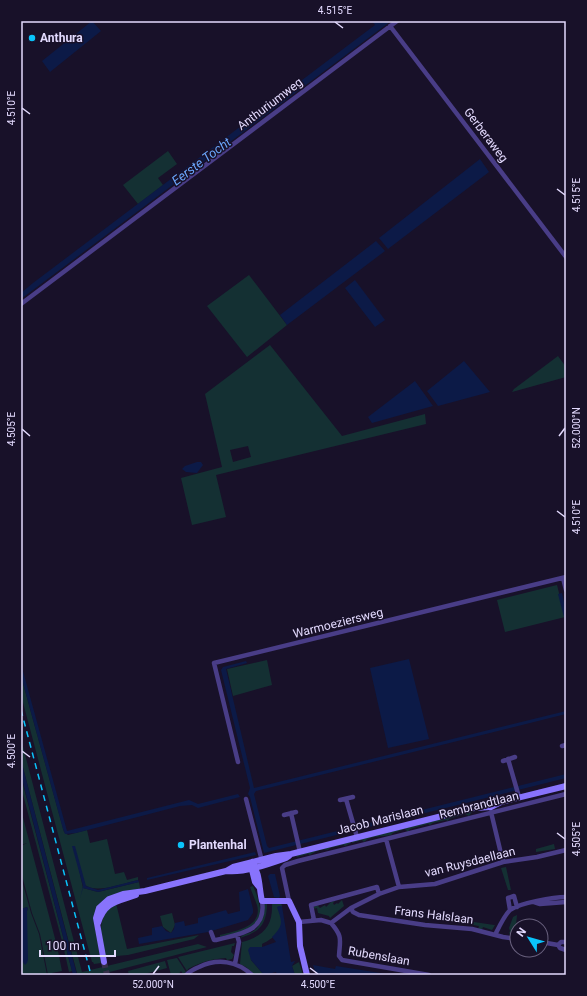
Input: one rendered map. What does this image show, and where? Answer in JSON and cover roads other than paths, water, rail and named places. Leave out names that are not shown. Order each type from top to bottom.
[{"type":"main road","name":"Jacob Marislaan","points":[[104,962],[97,929],[96,914],[99,908],[105,905],[109,899],[117,895],[145,891],[226,871],[253,866],[262,862],[286,858],[291,854],[355,832],[474,808],[490,807],[518,794],[566,786]]},
{"type":"main road","points":[[253,866],[259,881],[262,901],[289,901],[299,922],[300,946],[308,975]]},
{"type":"street","name":"Anthuriumweg","points":[[21,304],[396,21]]},
{"type":"street","name":"Gerberaweg","points":[[390,26],[566,257]]},
{"type":"street","points":[[565,578],[566,590]]},
{"type":"street","name":"Warmoeziersweg","points":[[238,762],[214,663],[565,578]]},
{"type":"street","points":[[503,761],[515,757]]},
{"type":"street","points":[[508,759],[518,794]]},
{"type":"street","name":"Rembrandtlaan","points":[[289,901],[282,868],[285,866],[298,861],[566,794]]},
{"type":"street","points":[[340,800],[353,797]]},
{"type":"street","points":[[246,799],[262,862]]},
{"type":"street","points":[[346,799],[355,832]]},
{"type":"street","points":[[284,815],[296,812]]},
{"type":"street","points":[[491,812],[503,862]]},
{"type":"street","points":[[291,813],[300,852]]},
{"type":"street","points":[[386,839],[399,887]]},
{"type":"street","name":"van Ruysdaellaan","points":[[331,922],[350,908],[379,894],[399,887],[435,884],[503,862],[537,857],[566,850]]},
{"type":"street","name":"van Ruysdaellaan","points":[[314,920],[310,905],[377,888],[379,894]]},
{"type":"street","points":[[510,910],[508,898],[514,896],[517,906]]},
{"type":"street","points":[[495,935],[510,910],[517,906],[540,900],[566,897]]},
{"type":"street","points":[[211,932],[214,940],[252,930],[257,925],[263,913],[262,901]]},
{"type":"street","points":[[534,902],[540,904],[566,902]]},
{"type":"street","name":"Frans Halslaan","points":[[350,908],[353,912],[359,915],[425,926],[472,929],[509,938]]},
{"type":"street","points":[[299,922],[314,920],[331,922]]},
{"type":"street","name":"Rubenslaan","points":[[331,922],[337,929],[341,940],[339,956],[342,960],[429,975]]},
{"type":"street","points":[[235,964],[239,942],[237,935]]},
{"type":"street","points":[[549,943],[558,944],[561,942],[566,942]]},
{"type":"street","points":[[558,944],[560,948],[566,950]]},
{"type":"street","points":[[186,975],[206,964],[216,962],[235,964],[247,970],[252,975]]},
{"type":"water","points":[[92,21],[101,31],[50,72],[42,61]]},
{"type":"water","name":"Eerste Tocht","points":[[372,21],[391,21],[21,299],[21,293],[33,283],[375,25]]},
{"type":"water","points":[[480,159],[489,172],[388,249],[379,238]]},
{"type":"water","points":[[376,241],[385,251],[287,325],[280,315]]},
{"type":"water","points":[[355,280],[385,320],[375,327],[345,288]]},
{"type":"water","points":[[464,361],[490,392],[438,406],[427,391]]},
{"type":"water","points":[[415,381],[433,406],[372,423],[368,417]]},
{"type":"water","points":[[201,462],[203,465],[197,473],[186,472],[182,469],[185,466]]},
{"type":"water","points":[[562,593],[566,611],[566,625],[558,594]]},
{"type":"water","points":[[409,659],[429,739],[388,748],[370,668]]},
{"type":"water","points":[[246,661],[247,663],[226,669],[254,788],[566,711],[566,714],[256,791],[254,794],[267,846],[269,848],[566,774],[566,778],[264,853],[248,794],[250,788],[221,670],[223,667]]},
{"type":"water","points":[[21,664],[67,831],[189,800],[198,804],[238,794],[240,797],[198,808],[192,805],[180,806],[76,833],[65,834],[21,676]]},
{"type":"water","points":[[21,760],[77,975],[73,975],[22,779]]},
{"type":"water","points":[[72,846],[75,846],[86,886],[98,890],[138,880],[139,882],[98,892],[83,888],[80,898],[83,886]]},
{"type":"water","points":[[255,852],[256,855],[147,880],[147,878]]},
{"type":"water","points":[[270,874],[275,874],[280,896],[279,898],[274,897],[268,876]]},
{"type":"water","points":[[248,889],[253,913],[248,920],[208,932],[139,944],[138,938],[152,935],[152,928],[162,926],[166,931],[171,933],[174,929],[175,923],[184,921],[185,926],[198,923],[198,918],[226,910],[228,914],[240,911],[239,892]]},
{"type":"water","points":[[282,906],[291,962],[295,961],[292,966],[295,975],[277,975],[276,972],[264,975],[251,960],[248,950],[250,947],[262,947],[276,942],[272,937],[279,929],[281,923],[277,907]]},
{"type":"water","points":[[27,907],[28,960],[25,965],[21,959],[21,909]]},
{"type":"water","points":[[313,965],[335,969],[336,966],[393,975],[342,975],[333,973],[319,975],[315,971]]},
{"type":"tunnel","points":[[104,962],[107,975]]},
{"type":"railway","points":[[21,710],[91,975]]},
{"type":"place","name":"Anthura","points":[[32,38]]},
{"type":"place","name":"Plantenhal","points":[[181,845]]}]
